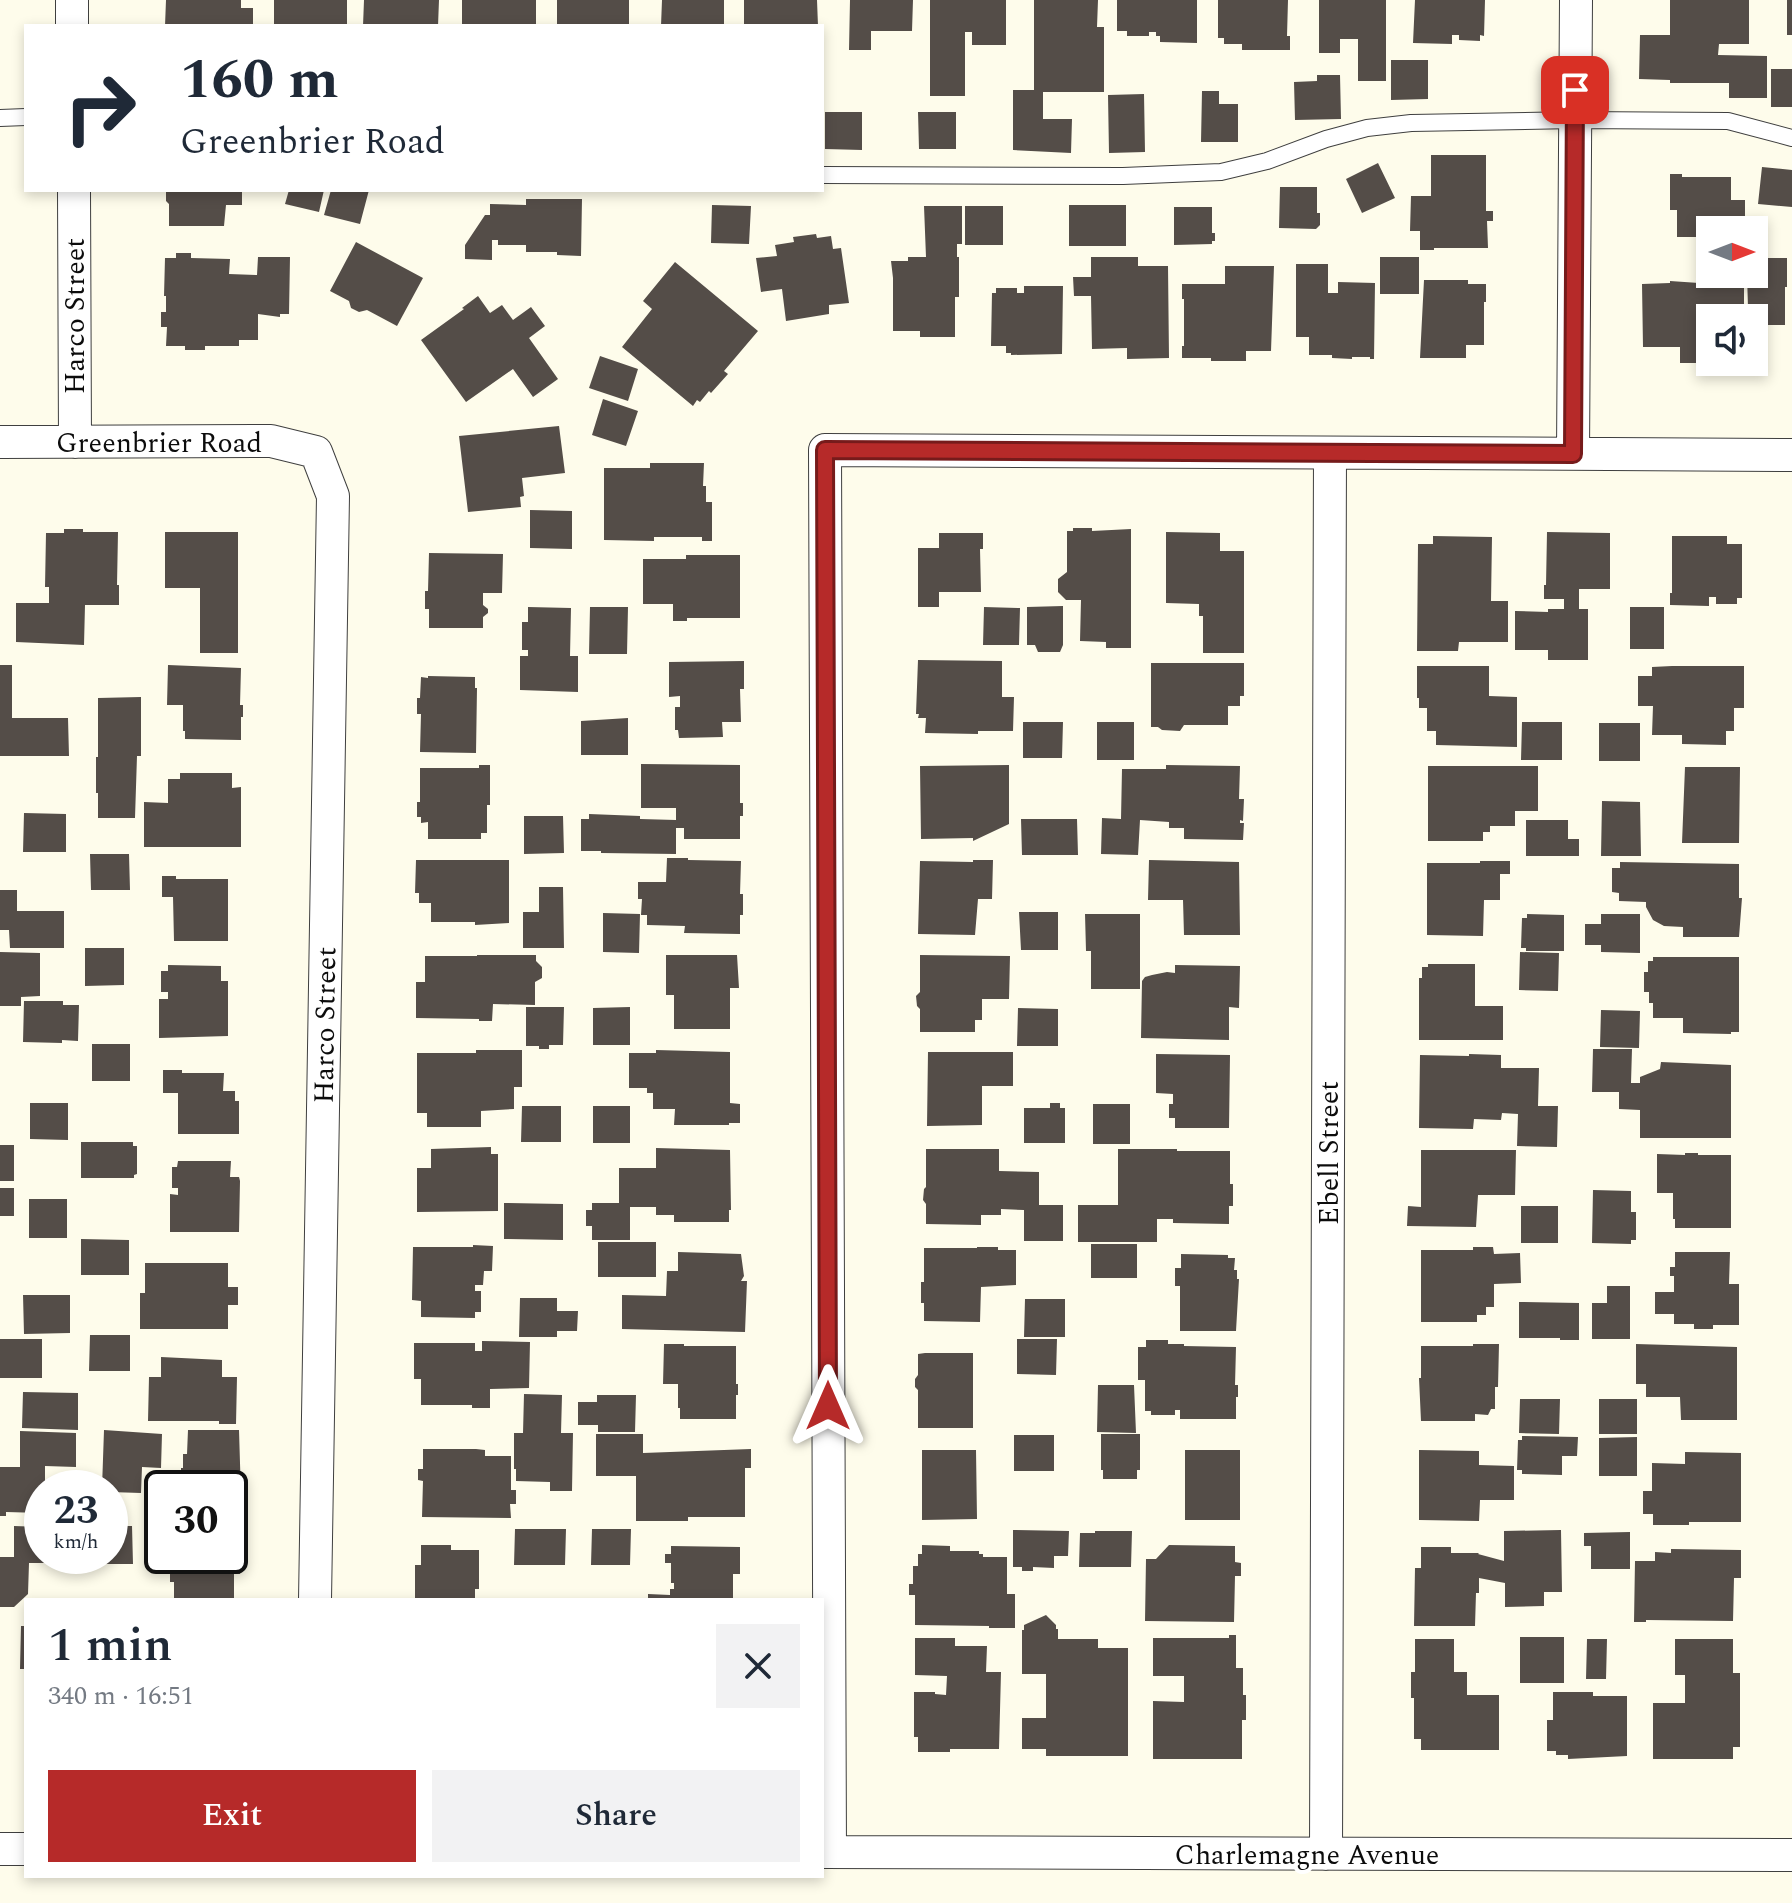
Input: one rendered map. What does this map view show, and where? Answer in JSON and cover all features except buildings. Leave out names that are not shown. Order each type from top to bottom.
[{"type":"street","points":[[72,0],[72,24]]},
{"type":"street","points":[[1573,454],[1576,0]]},
{"type":"street","name":"Harco Street","points":[[74,192],[75,442]]},
{"type":"street","name":"Greenbrier Road","points":[[0,442],[271,441],[316,452]]},
{"type":"street","points":[[826,1852],[825,450],[1792,455]]},
{"type":"street","name":"Harco Street","points":[[315,1598],[333,496],[316,452]]},
{"type":"street","name":"Ebell Street","points":[[1326,1854],[1330,453]]},
{"type":"street","points":[[0,1849],[24,1849]]},
{"type":"street","name":"Charlemagne Avenue","points":[[826,1852],[1792,1855]]},
{"type":"lane","points":[[0,118],[24,117]]},
{"type":"lane","points":[[824,175],[1123,176],[1221,172],[1267,161],[1326,139],[1367,128],[1411,123],[1728,121],[1792,138]]},
{"type":"route","points":[[828,1406],[825,450],[1573,454],[1575,90]]}]
